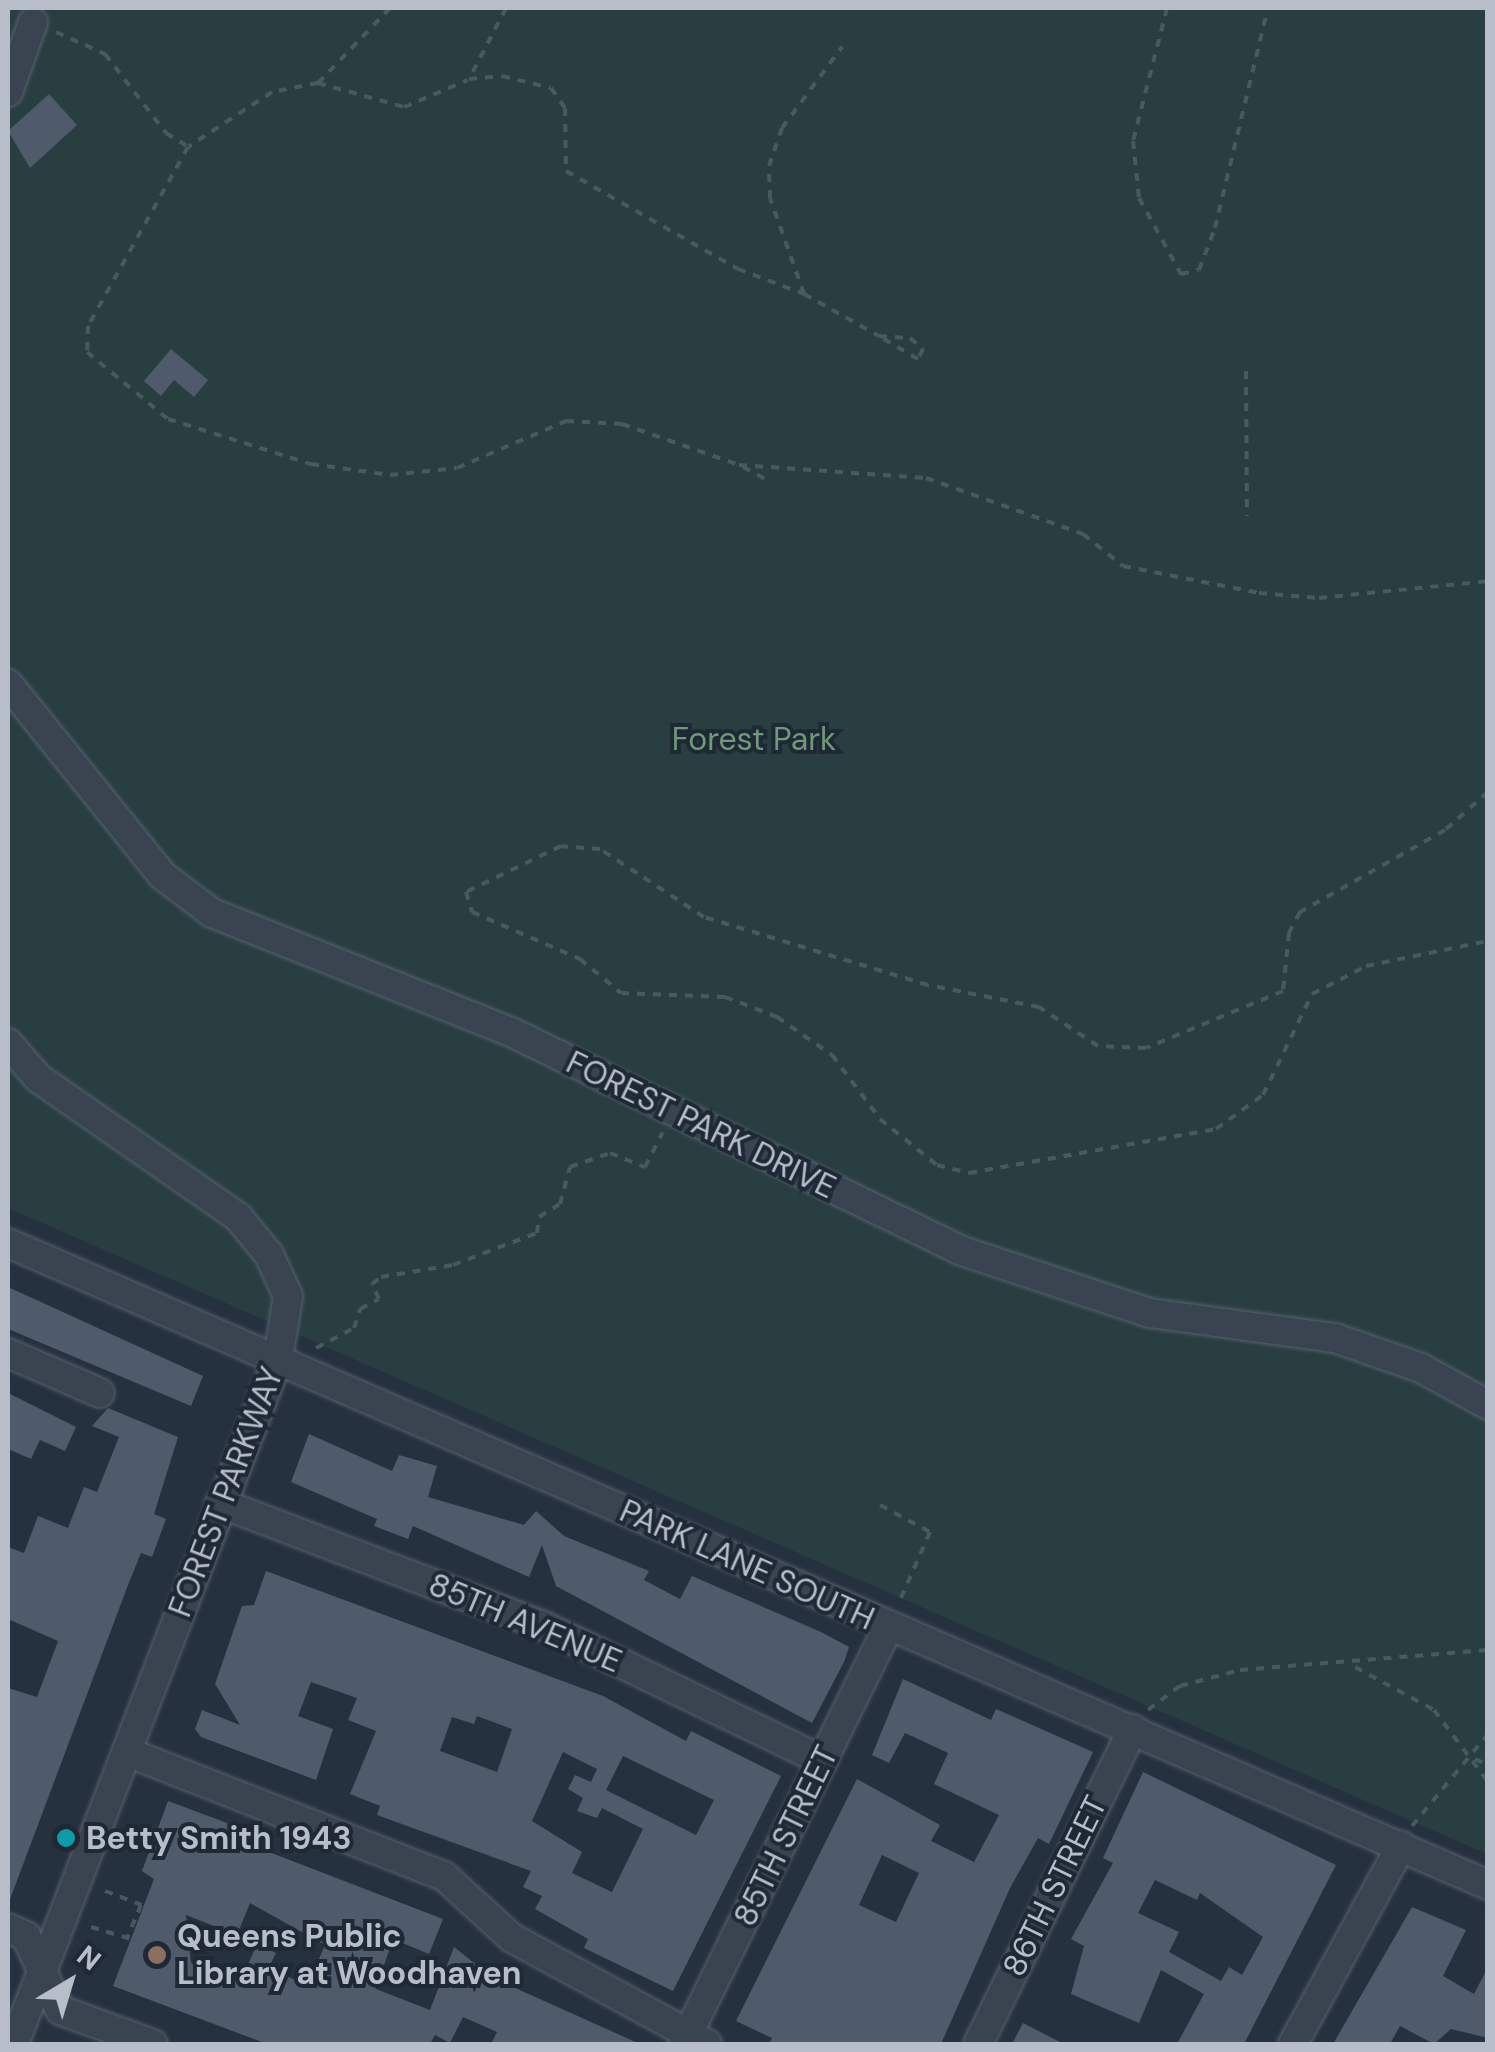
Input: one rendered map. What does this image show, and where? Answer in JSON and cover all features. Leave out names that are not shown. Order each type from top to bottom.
[{"type":"street","points":[[8,92],[33,22]]},
{"type":"street","name":"FOREST PARK DRIVE","points":[[8,684],[162,875],[212,914],[512,1032],[958,1250],[1150,1313],[1335,1338],[1422,1368],[1488,1405]]},
{"type":"street","name":"FOREST PARKWAY","points":[[8,1043],[38,1078],[238,1217],[269,1255],[288,1296],[278,1358],[14,2044]]},
{"type":"street","name":"PARK LANE SOUTH","points":[[8,1243],[888,1626],[1139,1721],[1488,1884]]},
{"type":"street","points":[[8,1353],[100,1393]]},
{"type":"street","name":"85TH AVENUE","points":[[220,1503],[544,1626],[822,1761]]},
{"type":"street","name":"85TH STREET","points":[[693,2041],[888,1626]]},
{"type":"street","name":"86TH STREET","points":[[978,2044],[1139,1721]]},
{"type":"street","points":[[127,1752],[444,1876],[512,1938],[693,2041]]},
{"type":"street","points":[[1293,2044],[1401,1846]]},
{"type":"street","points":[[8,1928],[26,1936],[60,2010],[152,2044]]},
{"type":"path","points":[[318,83],[390,8]]},
{"type":"path","points":[[469,79],[506,8]]},
{"type":"path","points":[[1167,8],[1134,141],[1139,198],[1181,274],[1199,270],[1215,228],[1268,8]]},
{"type":"path","points":[[33,22],[105,54],[166,133],[188,147]]},
{"type":"path","points":[[804,294],[770,198],[768,166],[782,128],[842,47]]},
{"type":"path","points":[[766,479],[739,465],[622,424],[566,421],[457,468],[390,475],[312,464],[168,419],[86,352],[88,326],[188,147],[272,92],[318,83],[404,107],[469,79],[502,76],[551,88],[565,108],[566,171],[738,269],[804,294],[918,359],[923,349],[910,338],[879,336]]},
{"type":"path","points":[[1246,371],[1248,516]]},
{"type":"path","points":[[739,465],[926,478],[1083,534],[1123,566],[1259,593],[1319,598],[1488,581]]},
{"type":"path","points":[[1488,792],[1445,830],[1300,912],[1289,933],[1283,991],[1146,1048],[1098,1046],[1039,1007],[928,985],[704,917],[600,850],[560,846],[466,892],[472,912],[580,959],[621,993],[725,998],[777,1017],[832,1055],[880,1120],[937,1165],[969,1173],[1216,1129],[1262,1095],[1312,994],[1366,966],[1488,941]]},
{"type":"path","points":[[322,1346],[375,1305],[372,1284],[382,1278],[452,1266],[526,1238],[560,1204],[570,1167],[610,1154],[645,1166],[660,1138]]},
{"type":"path","points":[[880,1505],[930,1532],[900,1600]]},
{"type":"path","points":[[1139,1721],[1204,1676],[1350,1666],[1488,1650]]},
{"type":"path","points":[[1350,1666],[1434,1710],[1488,1782]]},
{"type":"path","points":[[1416,1821],[1488,1734]]},
{"type":"path","points":[[1470,1757],[1488,1765]]},
{"type":"path","points":[[91,1927],[129,1939],[140,1905],[105,1891]]},
{"type":"green space","name":"Forest Park","points":[[8,8],[1487,8],[1487,1854],[8,1208]]},
{"type":"building","points":[[49,94],[77,125],[30,168],[8,131]]},
{"type":"building","points":[[171,349],[208,380],[194,397],[174,380],[161,396],[144,381]]},
{"type":"building","points":[[8,1287],[203,1376],[191,1406],[8,1329]]},
{"type":"building","points":[[8,1393],[76,1427],[65,1451],[40,1440],[31,1459],[8,1449]]},
{"type":"building","points":[[108,1408],[178,1437],[154,1514],[166,1519],[152,1557],[141,1553],[9,1902],[8,1688],[37,1697],[58,1641],[8,1619],[8,1547],[24,1553],[38,1516],[68,1528],[84,1487],[97,1492],[119,1437],[92,1426]]},
{"type":"building","points":[[309,1434],[392,1471],[399,1455],[437,1466],[428,1497],[524,1525],[536,1511],[564,1536],[649,1571],[644,1580],[680,1599],[692,1576],[821,1632],[849,1647],[844,1662],[812,1723],[556,1586],[542,1545],[529,1577],[413,1526],[408,1539],[374,1526],[377,1519],[291,1482]]},
{"type":"building","points":[[266,1571],[603,1696],[686,1741],[691,1731],[781,1776],[673,1991],[584,1948],[588,1939],[535,1909],[542,1896],[523,1887],[531,1871],[377,1815],[380,1806],[350,1794],[376,1731],[348,1720],[357,1698],[311,1682],[298,1716],[333,1729],[316,1780],[201,1737],[195,1729],[202,1710],[240,1725],[215,1684],[242,1606],[254,1605]],"holes":[[[477,1716],[512,1729],[497,1772],[440,1751],[452,1717],[474,1724]],[[563,1752],[597,1769],[591,1782],[575,1775],[568,1789],[583,1798],[577,1811],[597,1818],[602,1808],[643,1829],[612,1892],[572,1873],[582,1852],[532,1821]],[[623,1756],[714,1800],[696,1835],[606,1790]]]},
{"type":"building","points":[[903,1679],[991,1720],[996,1709],[1093,1752],[1049,1844],[1038,1838],[1010,1888],[941,2044],[769,2044],[772,2038],[736,2021],[857,1779],[940,1825],[931,1841],[974,1862],[999,1815],[934,1784],[948,1753],[905,1733],[889,1763],[872,1755]],"holes":[[[882,1855],[919,1873],[896,1922],[859,1905]]]},
{"type":"building","points":[[1143,1772],[1336,1865],[1244,2044],[1177,2044],[1204,1994],[1161,1970],[1139,2023],[1071,1994],[1084,1946],[1071,1939],[1113,1863],[1103,1858]],"holes":[[[1155,1880],[1197,1900],[1200,1893],[1263,1937],[1242,1975],[1229,1967],[1221,1981],[1169,1952],[1179,1932],[1138,1913]]]},
{"type":"building","points":[[168,1801],[227,1823],[230,1837],[443,1919],[429,1954],[393,1939],[376,1989],[430,2010],[454,1947],[493,1978],[640,2044],[491,2044],[497,2032],[463,2017],[450,2043],[435,2035],[430,2044],[267,2044],[113,1986],[154,1879],[142,1871]],"holes":[[[250,1903],[325,1945],[308,1985],[268,1969],[276,1953],[257,1944],[240,1983],[191,1963],[186,1915],[237,1935]]]},
{"type":"building","points":[[1412,1907],[1466,1930],[1443,1976],[1474,1994],[1488,1967],[1488,2038],[1451,2029],[1434,2044],[1400,2026],[1390,2044],[1333,2044]]},
{"type":"building","points":[[1023,2023],[1064,2044],[1012,2044]]},
{"type":"place","name":"Betty Smith 1943","points":[[66,1838]]},
{"type":"place","name":"Queens Public Library at Woodhaven","points":[[157,1955]]}]
